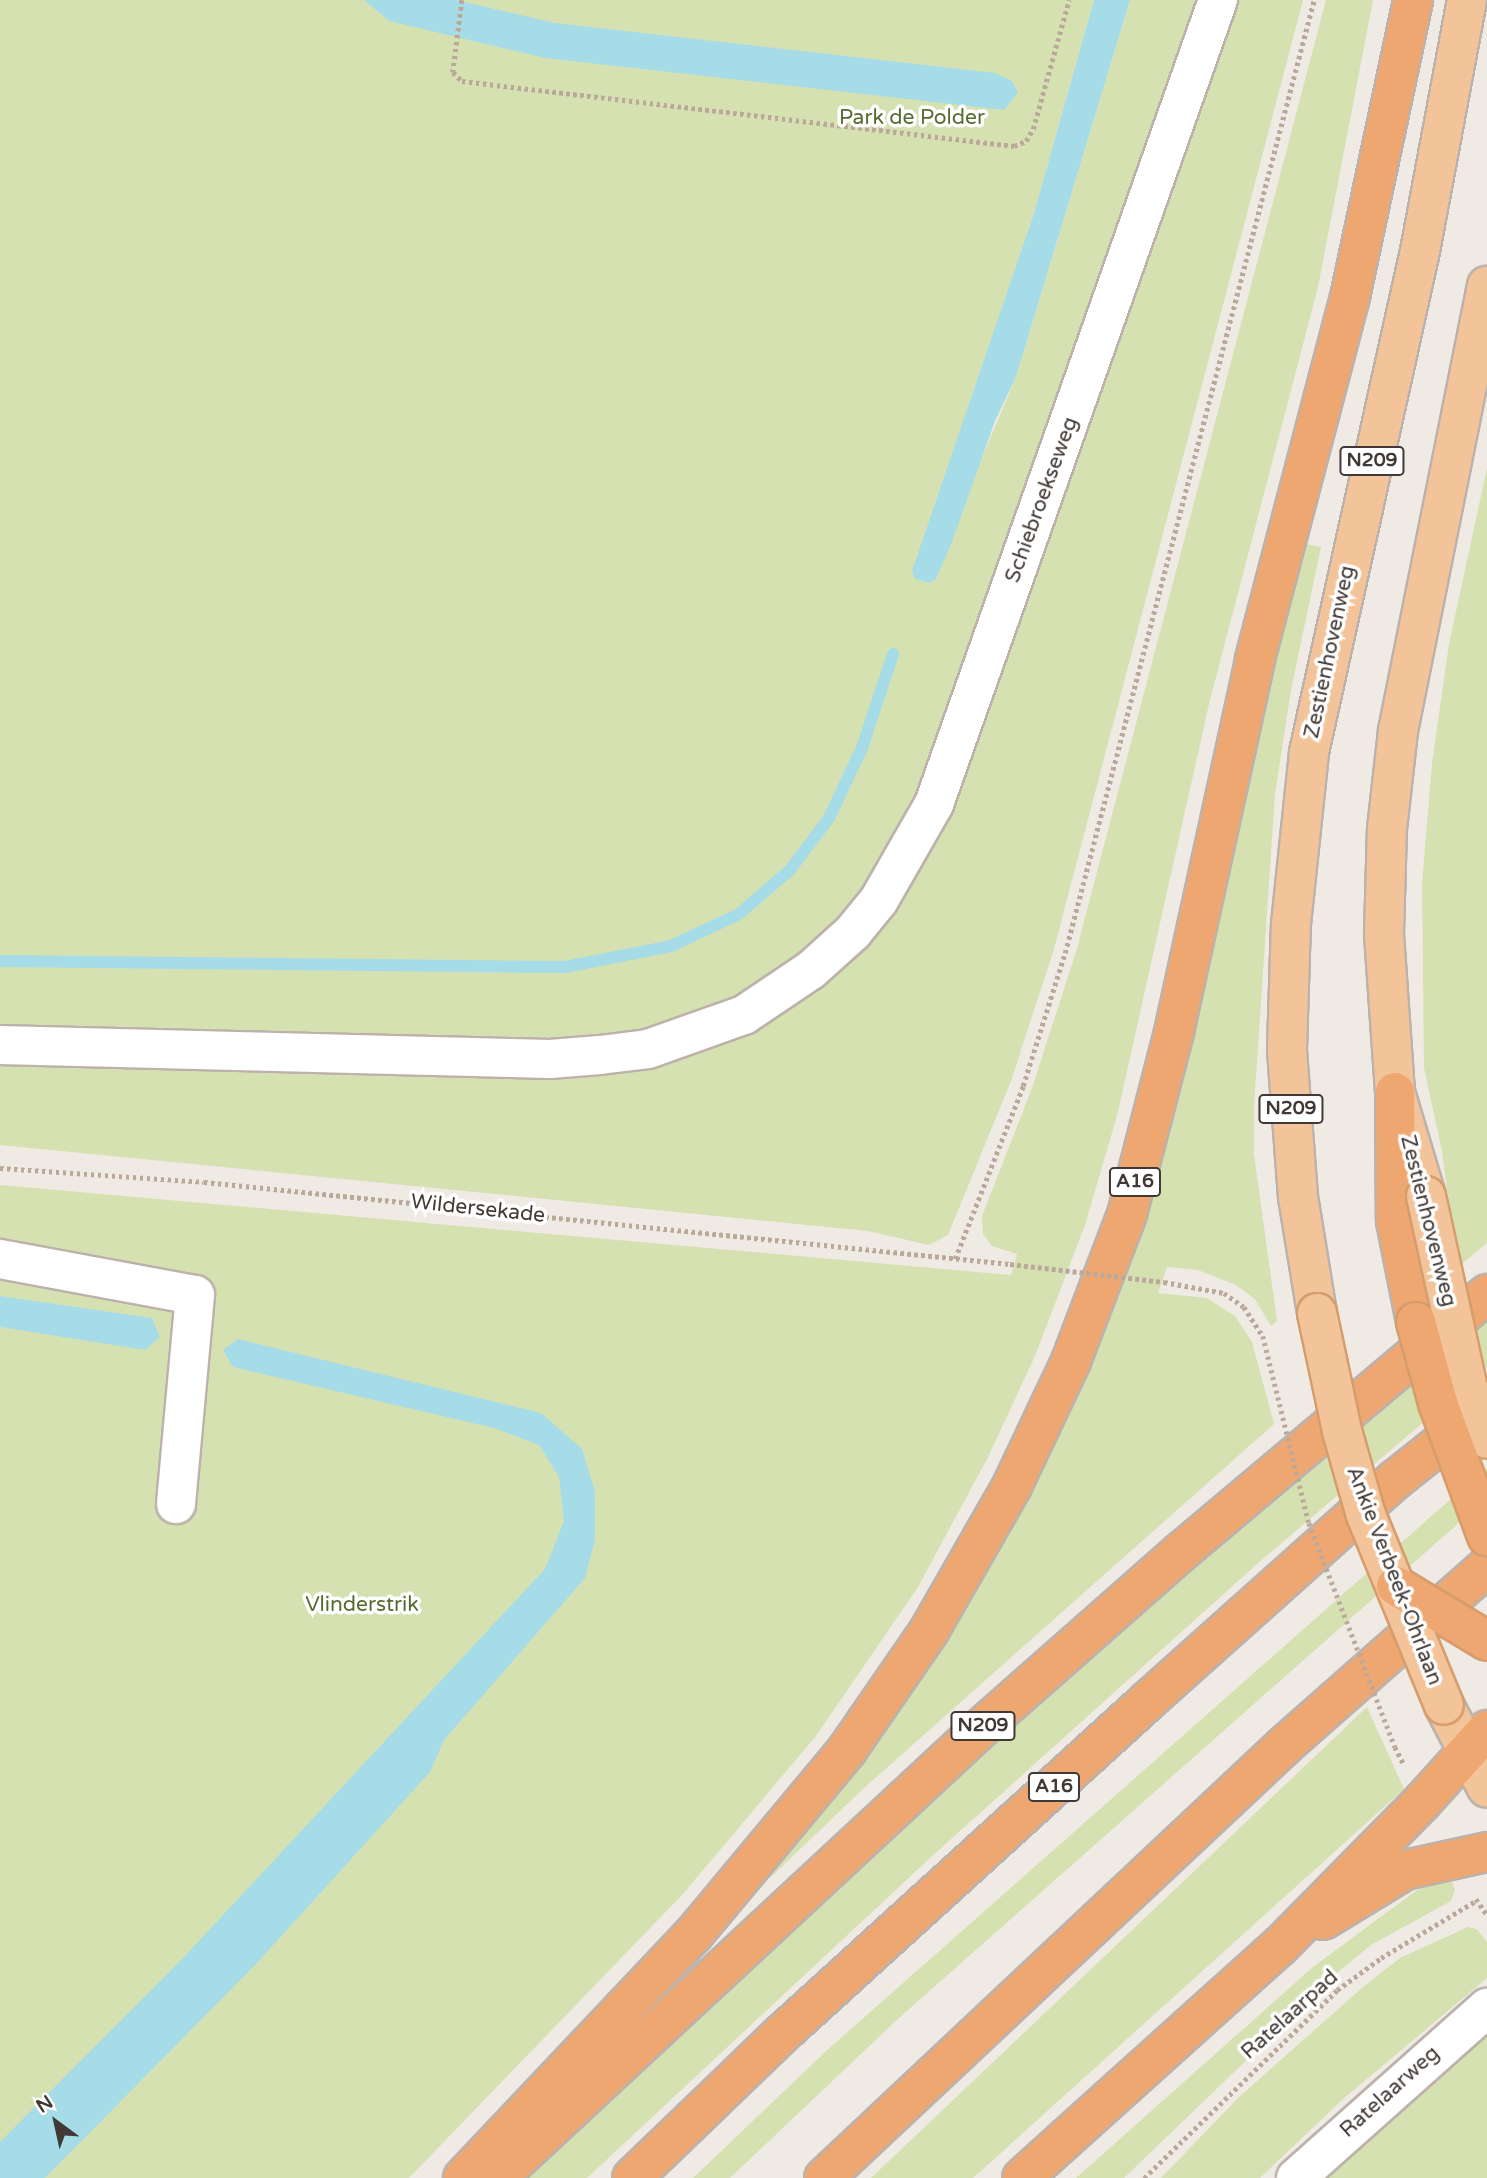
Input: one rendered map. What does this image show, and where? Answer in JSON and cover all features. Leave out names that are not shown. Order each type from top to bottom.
[{"type":"highway","name":"A16","points":[[463,2178],[693,1934],[847,1750],[929,1631],[1012,1486],[1071,1361],[1127,1214],[1174,1032],[1255,659],[1350,297],[1413,0]]},
{"type":"highway","points":[[1395,1092],[1396,1221],[1438,1403],[1487,1536]]},
{"type":"highway","name":"N209","points":[[497,2178],[980,1729],[1182,1551],[1487,1294]]},
{"type":"highway","name":"A16","points":[[632,2178],[786,2031],[1132,1716],[1396,1479],[1487,1407]]},
{"type":"highway","points":[[824,2178],[1285,1745],[1487,1567]]},
{"type":"highway","points":[[1396,1586],[1487,1641]]},
{"type":"highway","points":[[1022,2178],[1280,1946],[1478,1742]]},
{"type":"highway","points":[[1280,1946],[1405,1870],[1487,1852]]},
{"type":"main road","name":"Zestienhovenweg","points":[[1315,1303],[1298,1197],[1287,1049],[1291,924],[1309,752],[1420,251],[1467,0]]},
{"type":"main road","name":"Zestienhovenweg","points":[[1487,286],[1398,731],[1387,829],[1384,934],[1395,1092],[1426,1196],[1454,1327],[1487,1438]]},
{"type":"main road","name":"Ankie Verbeek-Ohrlaan","points":[[1315,1303],[1345,1443],[1366,1515],[1444,1705],[1478,1742],[1487,1788]]},
{"type":"street","name":"Schiebroekseweg","points":[[0,1045],[550,1059],[600,1055],[648,1049],[732,1020],[811,970],[853,932],[879,900],[934,804],[1218,0]]},
{"type":"street","points":[[0,1259],[195,1295],[176,1504]]},
{"type":"street","name":"Ratelaarweg","points":[[1296,2178],[1487,2008]]},
{"type":"path","points":[[462,0],[453,72],[463,81],[1014,146],[1026,141],[1032,129],[1069,0]]},
{"type":"path","points":[[955,1259],[1023,1086],[1065,953],[1314,0]]},
{"type":"path","name":"Wildersekade","points":[[0,1168],[218,1184],[1010,1264],[1164,1282],[1224,1293],[1244,1307],[1263,1336],[1309,1523],[1395,1747]]},
{"type":"path","name":"Ratelaarpad","points":[[1144,2178],[1337,1990],[1381,1958],[1477,1900]]},
{"type":"green space","name":"Park de Polder","points":[[0,0],[1094,0],[1034,213],[913,571],[915,579],[929,583],[1016,377],[1130,0],[1200,0],[913,805],[879,868],[841,918],[799,957],[751,989],[702,1013],[637,1032],[558,1040],[0,1027]]},
{"type":"green space","points":[[1239,0],[1303,0],[1054,949],[1011,1081],[948,1235],[929,1245],[868,1231],[0,1145],[0,1063],[629,1069],[894,907],[915,879],[947,813]]},
{"type":"green space","name":"Vlinderstrik","points":[[1326,0],[1373,0],[1318,287],[1209,704],[1117,1116],[1085,1225],[1035,1356],[987,1459],[918,1587],[816,1736],[682,1895],[409,2178],[0,2178],[0,1185],[1011,1275],[1017,1254],[992,1246],[983,1234],[982,1216],[1032,1088],[1076,952]]},
{"type":"green space","points":[[1487,468],[1487,1243],[1457,1268],[1442,1151],[1424,1068],[1422,882],[1432,763],[1449,644]]},
{"type":"green space","points":[[1301,543],[1321,547],[1291,690],[1275,794],[1254,1106],[1254,1154],[1277,1321],[1271,1326],[1255,1299],[1236,1285],[1198,1270],[1167,1267],[1158,1293],[1207,1298],[1235,1316],[1252,1342],[1274,1424],[863,1789],[770,1878],[766,1873],[1041,1462]]},
{"type":"green space","points":[[1487,1311],[1487,1368],[1257,1564],[930,1858],[587,2178],[524,2178],[1011,1726]]},
{"type":"green space","points":[[1487,1467],[1487,1498],[900,2017],[730,2178],[693,2178],[825,2052]]},
{"type":"green space","points":[[1367,1707],[1404,1789],[973,2178],[871,2178]]},
{"type":"green space","points":[[1449,1875],[1455,1890],[1451,1901],[1371,1945],[1339,1971],[1124,2178],[1076,2178],[1313,1967],[1417,1890]]},
{"type":"green space","points":[[1468,1927],[1477,1929],[1487,1942],[1487,1978],[1342,2100],[1260,2178],[1161,2178],[1238,2098],[1364,1986],[1400,1958]]},
{"type":"green space","points":[[1487,2035],[1487,2178],[1325,2178],[1416,2092]]},
{"type":"water","points":[[364,0],[456,0],[555,23],[995,73],[1012,81],[1018,93],[1004,110],[545,58],[389,21]]},
{"type":"water","points":[[1094,0],[1130,0],[1016,377],[995,421],[936,579],[929,583],[915,579],[912,571],[1034,213]]},
{"type":"water","points":[[0,1296],[152,1318],[160,1337],[145,1350],[0,1327]]},
{"type":"water","points":[[238,1339],[541,1413],[582,1449],[595,1491],[595,1540],[585,1578],[444,1740],[430,1772],[256,1964],[45,2178],[0,2178],[0,2142],[183,1958],[545,1569],[564,1521],[559,1477],[539,1445],[494,1428],[233,1367],[223,1350]]},
{"type":"waterway","points":[[0,961],[565,967],[671,946],[739,914],[790,870],[829,818],[862,748],[893,654]]}]
